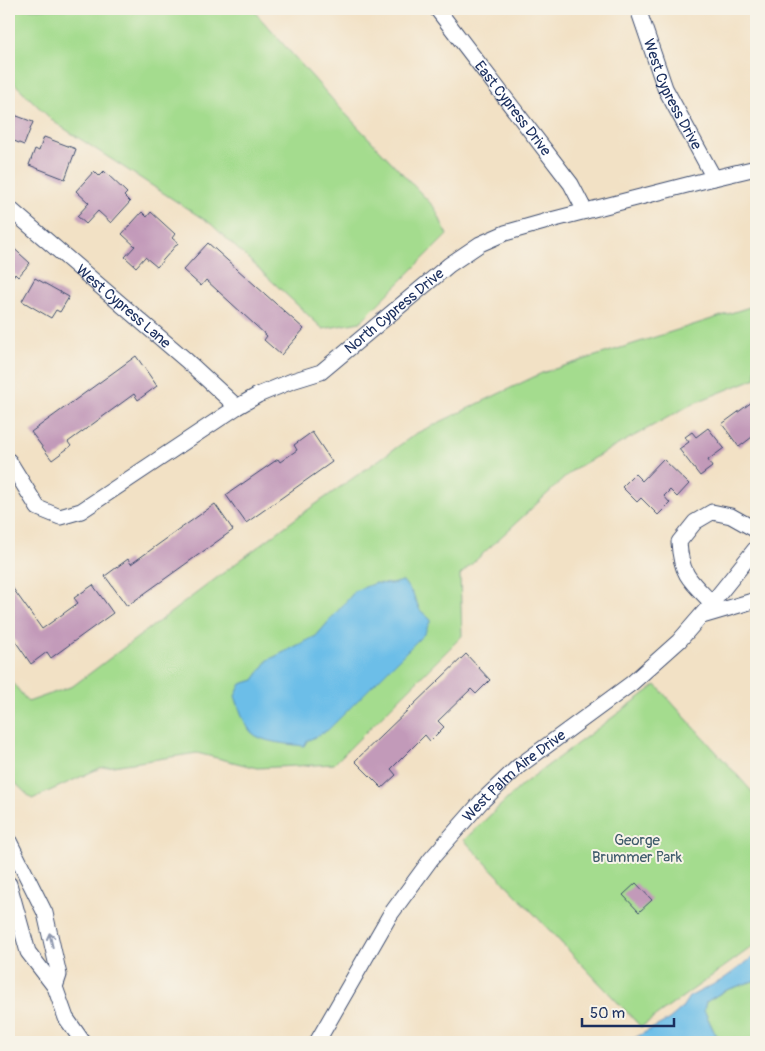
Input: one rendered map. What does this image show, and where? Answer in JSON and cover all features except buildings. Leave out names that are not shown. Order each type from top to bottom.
[{"type":"street","name":"East Cypress Drive","points":[[437,9],[571,184],[585,211]]},
{"type":"street","name":"West Cypress Drive","points":[[638,9],[665,88],[714,178]]},
{"type":"street","name":"North Cypress Drive","points":[[9,461],[38,508],[60,517],[81,511],[237,407],[266,392],[321,372],[448,265],[480,244],[505,233],[756,168]]},
{"type":"street","name":"West Cypress Lane","points":[[9,208],[186,360],[237,407]]},
{"type":"street","points":[[712,603],[690,581],[680,561],[680,542],[695,522],[712,512],[731,516],[756,530]]},
{"type":"street","name":"West Palm Aire Drive","points":[[317,1042],[390,915],[432,858],[481,802],[519,766],[632,683],[678,641],[712,603],[756,548]]},
{"type":"street","points":[[700,616],[756,600]]},
{"type":"street","points":[[9,841],[45,913],[59,976],[55,987]]},
{"type":"street","points":[[9,884],[28,952],[55,987],[66,1018],[83,1042]]},
{"type":"green space","points":[[9,9],[253,9],[341,109],[435,208],[447,235],[360,322],[323,329],[211,224],[54,122],[9,78]]},
{"type":"green space","points":[[756,305],[756,378],[694,403],[574,469],[460,575],[462,636],[334,764],[257,768],[197,753],[100,768],[32,799],[9,777],[9,678],[28,702],[73,686],[299,516],[417,433],[542,373]]},
{"type":"green space","name":"George Brummer Park","points":[[656,685],[756,796],[756,944],[641,1027],[464,840],[523,784]]},
{"type":"green space","points":[[756,980],[756,1042],[719,1042],[704,1010],[706,1002],[724,991]]},
{"type":"water","points":[[403,581],[413,594],[420,610],[431,620],[424,634],[328,730],[307,741],[304,746],[268,741],[251,732],[243,719],[235,696],[241,684],[254,680],[268,660],[316,636],[355,591],[375,583],[391,584]]},
{"type":"water","points":[[756,955],[756,980],[724,991],[706,1002],[704,1010],[719,1042],[627,1042],[668,1020],[681,1009],[689,997],[722,980]]}]
